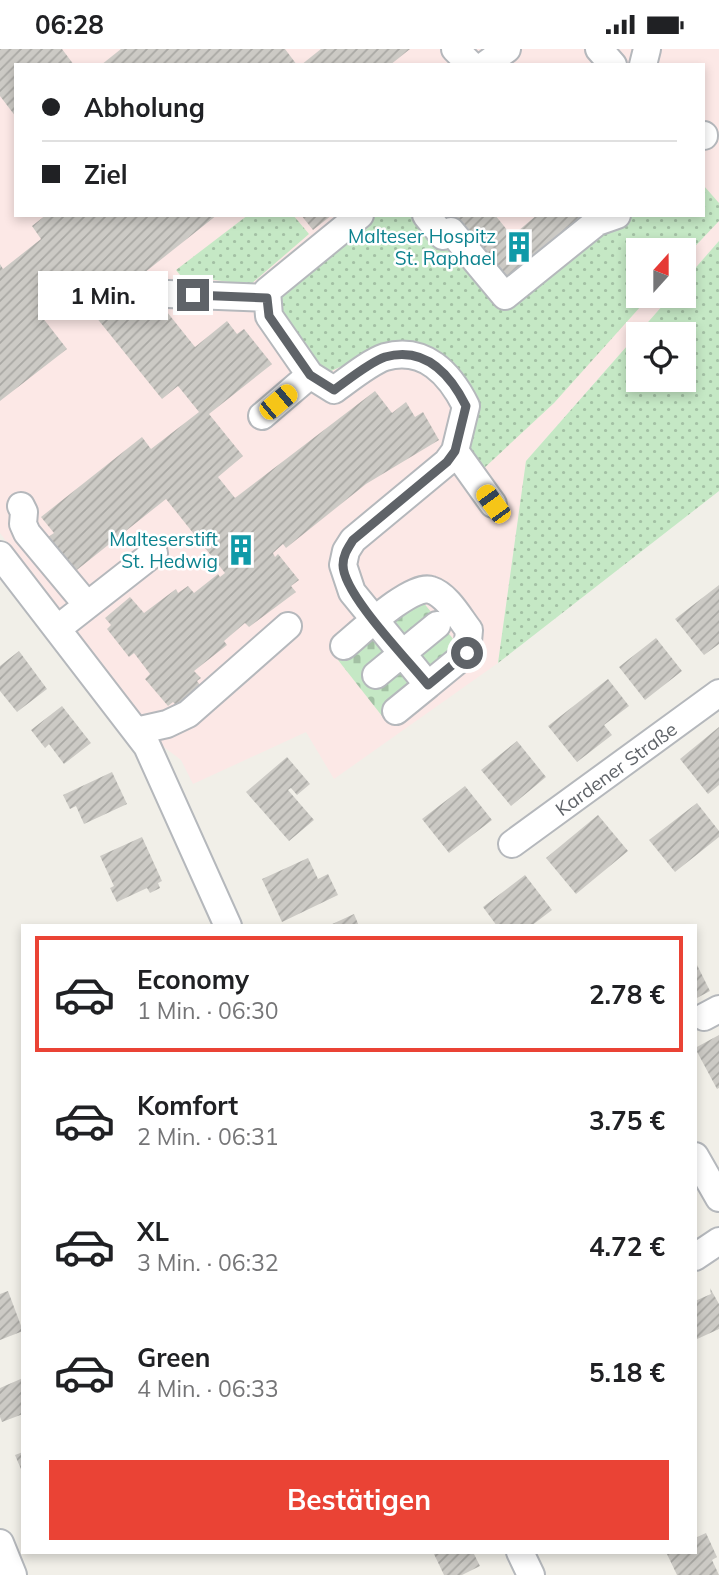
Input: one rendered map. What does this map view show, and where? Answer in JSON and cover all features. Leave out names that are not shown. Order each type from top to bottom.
[{"type":"street","points":[[455,49],[469,63]]},
{"type":"street","points":[[488,63],[507,49]]},
{"type":"street","points":[[598,49],[611,63]]},
{"type":"street","points":[[358,217],[267,291],[269,316],[310,375],[334,390],[385,357],[415,356],[432,362],[455,384],[466,406],[455,451],[447,462],[353,540],[346,551],[343,565],[352,592],[428,685]]},
{"type":"street","points":[[428,217],[443,236],[451,231],[505,296],[597,222],[611,217]]},
{"type":"street","points":[[168,293],[267,298]]},
{"type":"street","points":[[262,416],[310,375]]},
{"type":"street","points":[[455,451],[493,504]]},
{"type":"street","points":[[21,506],[27,533],[87,605]]},
{"type":"street","points":[[57,629],[154,554]]},
{"type":"street","points":[[0,555],[147,746],[227,924]]},
{"type":"street","points":[[344,646],[418,589],[429,589],[440,595],[454,611],[468,630],[470,644],[467,653],[396,711]]},
{"type":"street","points":[[376,675],[437,625]]},
{"type":"street","points":[[136,731],[167,724],[188,714],[288,626]]},
{"type":"street","name":"Kardener Straße","points":[[512,844],[719,693]]},
{"type":"street","points":[[697,1160],[719,1198]]},
{"type":"street","points":[[697,1256],[719,1241]]},
{"type":"street","points":[[0,1543],[13,1575]]},
{"type":"street","points":[[521,1554],[531,1575]]},
{"type":"shaded area","points":[[0,49],[719,49],[719,241],[696,267],[696,238],[626,238],[626,308],[660,308],[648,322],[626,322],[626,347],[526,461],[498,663],[334,779],[306,732],[193,784],[181,760],[160,744],[0,533]]},
{"type":"green space","points":[[705,187],[719,203],[719,221],[696,245],[696,238],[626,238],[626,308],[639,308],[554,403],[481,471],[466,448],[453,371],[376,350],[325,374],[275,306],[280,290],[373,217],[414,217],[505,302],[604,217],[705,217]]},
{"type":"green space","points":[[245,217],[295,217],[309,234],[250,285],[180,275],[176,270]]},
{"type":"green space","points":[[719,241],[719,491],[498,663],[526,461],[626,347],[626,392],[696,392],[696,322],[648,322],[660,308],[696,308],[696,267]]},
{"type":"green space","points":[[418,596],[463,651],[382,716],[338,660]]},
{"type":"building","points":[[0,49],[62,49],[72,63],[14,63],[14,114],[0,96]]},
{"type":"building","points":[[121,49],[285,49],[296,63],[104,63]]},
{"type":"building","points":[[321,49],[410,49],[392,63],[304,63]]},
{"type":"building","points":[[43,217],[214,217],[139,277],[195,347],[227,321],[237,334],[244,329],[272,364],[209,414],[243,456],[218,477],[235,498],[375,391],[392,413],[406,402],[415,417],[423,412],[439,440],[366,484],[286,548],[283,544],[273,553],[275,557],[278,554],[299,580],[291,586],[296,592],[249,627],[245,623],[224,641],[227,645],[194,671],[201,678],[197,681],[203,689],[180,709],[173,702],[168,706],[145,679],[150,674],[134,653],[129,657],[107,629],[111,625],[105,618],[130,597],[144,613],[176,589],[178,593],[188,586],[194,593],[218,574],[220,577],[225,573],[166,499],[68,577],[41,542],[54,533],[41,517],[142,437],[151,449],[199,412],[178,386],[162,399],[75,291],[42,317],[67,349],[0,401],[0,264],[3,269],[41,239],[32,226]]},
{"type":"building","points":[[303,217],[329,217],[313,230]]},
{"type":"building","name":"Malteser Hospitz St. Raphael","points":[[446,217],[497,217],[512,236],[535,217],[599,217],[505,292]]},
{"type":"building","points":[[719,585],[719,644],[704,655],[675,619]]},
{"type":"building","points":[[656,638],[682,671],[645,700],[619,667]]},
{"type":"building","points":[[19,651],[47,689],[17,712],[0,691],[0,666]]},
{"type":"building","points":[[608,679],[629,706],[604,725],[612,735],[577,762],[548,726]]},
{"type":"building","points":[[62,706],[91,743],[64,764],[49,744],[45,748],[31,730]]},
{"type":"building","points":[[719,727],[719,785],[708,794],[680,759]]},
{"type":"building","points":[[517,741],[546,777],[511,806],[481,770]]},
{"type":"building","points":[[287,757],[310,784],[297,795],[291,788],[288,790],[314,820],[289,841],[246,792]]},
{"type":"building","points":[[112,772],[127,804],[84,824],[76,806],[70,809],[63,795]]},
{"type":"building","points":[[465,786],[492,820],[449,853],[422,819]]},
{"type":"building","points":[[697,803],[719,831],[719,837],[675,872],[649,840]]},
{"type":"building","points":[[598,815],[628,851],[576,894],[546,858]]},
{"type":"building","points":[[142,837],[162,881],[158,883],[160,888],[150,893],[147,888],[117,902],[110,888],[114,886],[100,856]]},
{"type":"building","points":[[308,858],[318,879],[328,874],[338,895],[282,922],[262,879]]},
{"type":"building","points":[[525,875],[552,910],[534,924],[496,924],[483,907]]},
{"type":"building","points":[[354,914],[358,924],[332,924]]},
{"type":"building","points":[[697,965],[710,991],[697,998]]},
{"type":"building","points":[[719,1035],[719,1088],[717,1089],[697,1052],[697,1047]]},
{"type":"building","points":[[710,1288],[719,1304],[719,1329],[697,1339],[697,1300],[711,1294]]},
{"type":"building","points":[[8,1291],[21,1332],[0,1340],[0,1294]]},
{"type":"building","points":[[21,1379],[21,1415],[2,1422],[0,1417],[0,1388]]},
{"type":"building","points":[[21,1453],[21,1469],[15,1455]]},
{"type":"building","points":[[706,1533],[717,1557],[712,1560],[719,1575],[677,1575],[667,1554],[697,1554],[697,1537]]},
{"type":"building","points":[[434,1554],[474,1554],[480,1566],[462,1575],[444,1575]]},
{"type":"place","name":"Malteser Hospitz St. Raphael","points":[[519,247]]},
{"type":"place","name":"Malteserstift St. Hedwig","points":[[241,550]]},
{"type":"route","points":[[193,295],[267,298],[269,316],[310,375],[334,390],[385,357],[415,356],[432,362],[455,384],[466,406],[455,451],[447,462],[353,540],[346,551],[343,565],[352,592],[428,685],[467,653]]}]
